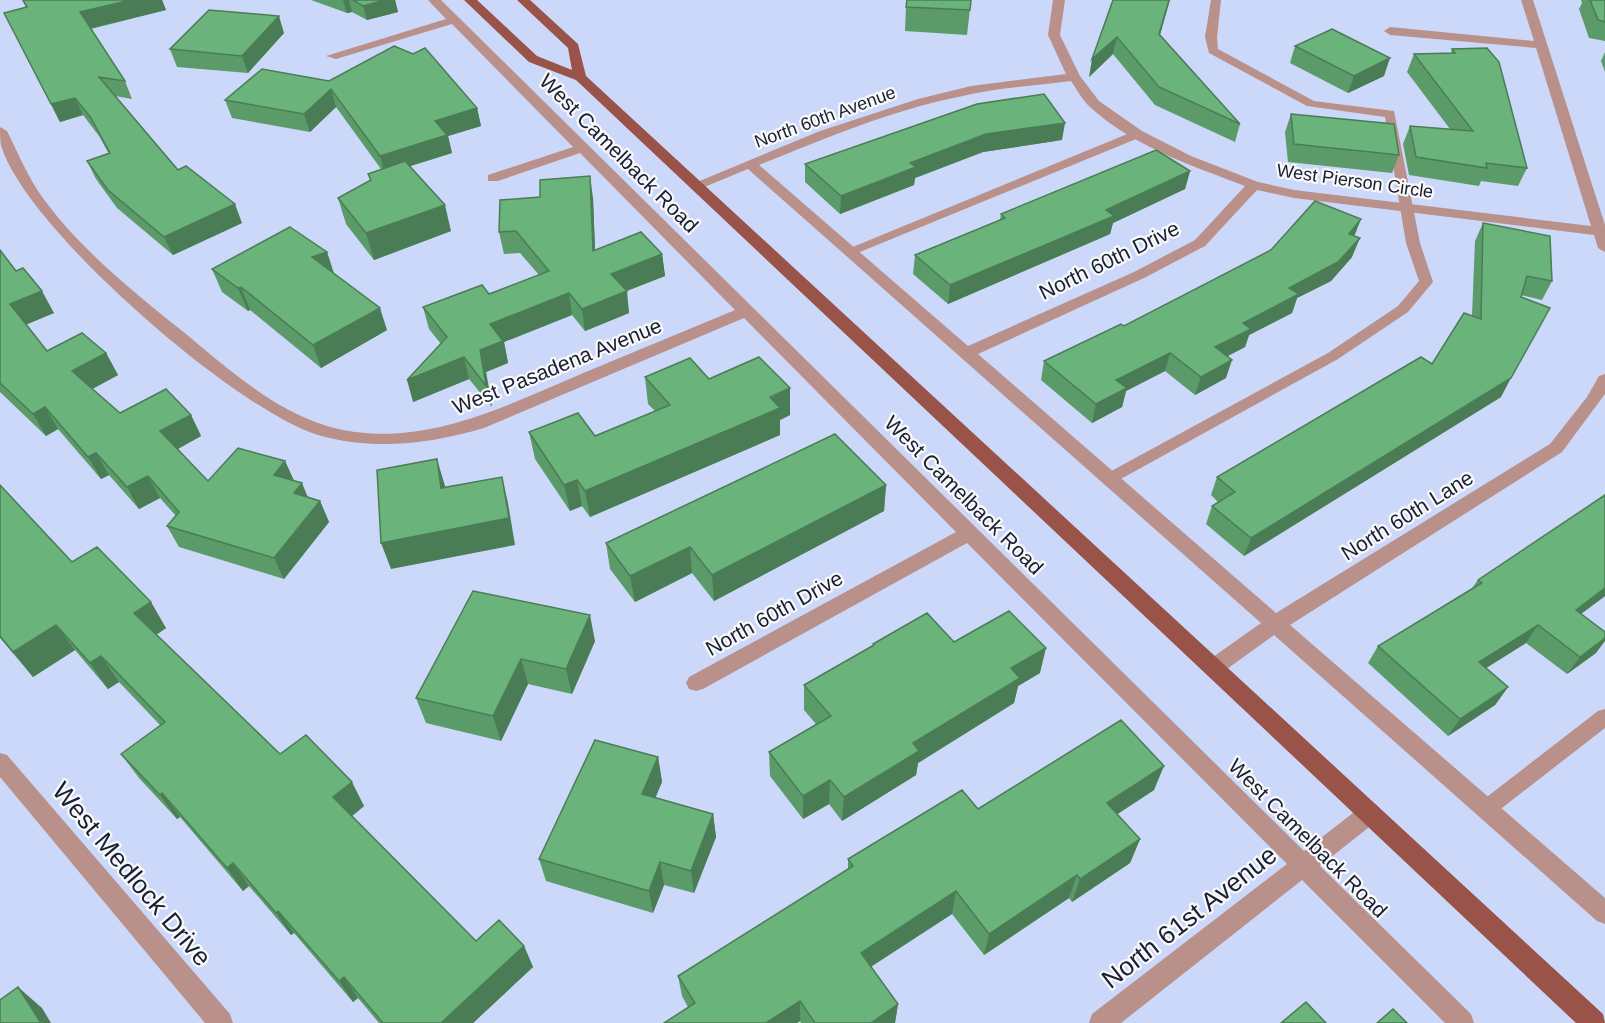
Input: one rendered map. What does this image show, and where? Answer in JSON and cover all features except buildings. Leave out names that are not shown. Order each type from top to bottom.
[{"type":"main road","name":"West Camelback Road","points":[[470,0],[533,59],[580,77],[1594,1023]]},
{"type":"main road","name":"West Camelback Road","points":[[524,0],[574,47],[580,77]]},
{"type":"street","name":"West Camelback Road","points":[[434,0],[1462,1023]]},
{"type":"street","name":"West Pierson Circle","points":[[1059,0],[1054,35],[1074,77],[1094,104],[1137,134],[1186,159],[1254,184],[1294,194],[1601,231]]},
{"type":"street","points":[[1527,0],[1605,248]]},
{"type":"street","points":[[332,56],[454,20]]},
{"type":"street","points":[[1390,31],[1541,45]]},
{"type":"street","name":"North 60th Avenue","points":[[697,185],[848,124],[916,104],[959,93],[1074,77]]},
{"type":"street","name":"West Pasadena Avenue","points":[[0,131],[35,198],[109,278],[172,332],[266,405],[322,430],[358,437],[398,437],[440,434],[478,424],[746,311]]},
{"type":"street","points":[[493,178],[582,147]]},
{"type":"street","points":[[750,164],[1605,913]]},
{"type":"street","name":"North 60th Drive","points":[[967,353],[1138,275],[1200,243],[1254,184]]},
{"type":"street","name":"North 60th Lane","points":[[1213,668],[1275,624],[1556,448],[1593,401],[1605,380]]},
{"type":"street","name":"North 60th Drive","points":[[696,683],[970,533]]},
{"type":"street","name":"West Medlock Drive","points":[[0,762],[221,1023]]},
{"type":"street","name":"North 61st Avenue","points":[[1101,1023],[1370,813]]},
{"type":"lane","points":[[1110,479],[1333,356],[1403,309],[1426,282],[1413,243],[1390,114],[1311,104],[1213,51],[1211,37],[1216,0]]},
{"type":"lane","points":[[850,251],[1137,134]]},
{"type":"lane","points":[[1486,809],[1605,717]]}]
